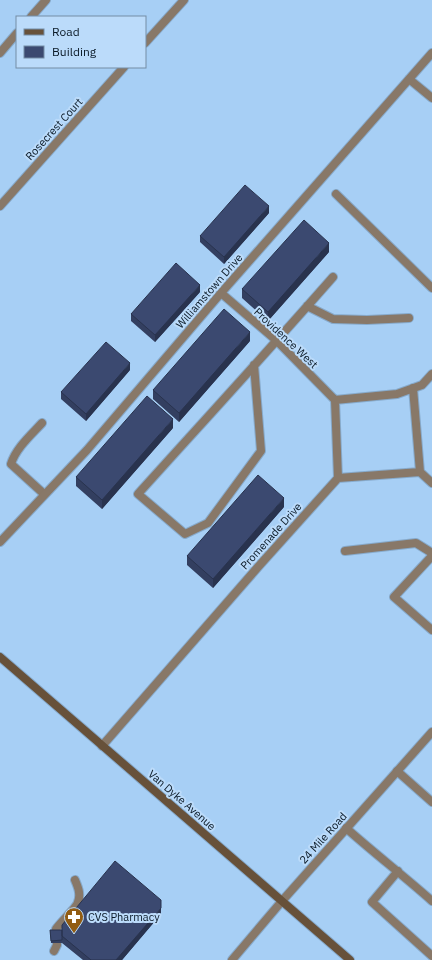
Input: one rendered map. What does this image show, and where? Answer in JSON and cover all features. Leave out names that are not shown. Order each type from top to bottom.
[{"type":"main road","name":"Van Dyke Avenue","points":[[0,657],[350,960]]},
{"type":"street","points":[[32,16],[46,0]]},
{"type":"street","points":[[146,42],[184,0]]},
{"type":"street","points":[[0,52],[16,34]]},
{"type":"street","name":"Williamstown Drive","points":[[0,542],[87,450],[221,293],[432,53]]},
{"type":"street","name":"Rosecrest Court","points":[[0,206],[123,68]]},
{"type":"street","points":[[409,79],[432,98]]},
{"type":"street","points":[[336,194],[432,288]]},
{"type":"street","points":[[254,366],[261,451],[208,523],[185,534],[138,494],[333,277]]},
{"type":"street","name":"Providence West","points":[[221,293],[277,341],[335,400]]},
{"type":"street","points":[[307,306],[333,319],[367,320],[409,318]]},
{"type":"street","points":[[420,472],[338,478],[335,400],[397,394],[422,385],[432,374]]},
{"type":"street","points":[[413,388],[420,472],[432,483]]},
{"type":"street","points":[[42,423],[21,446],[13,457],[11,464],[44,494]]},
{"type":"street","name":"Promenade Drive","points":[[102,746],[258,567],[338,478]]},
{"type":"street","points":[[345,551],[416,543],[432,554],[394,597],[432,630]]},
{"type":"street","name":"24 Mile Road","points":[[232,960],[346,828],[432,732]]},
{"type":"street","points":[[397,771],[432,802]]},
{"type":"street","points":[[346,828],[432,901]]},
{"type":"street","points":[[398,871],[372,902],[432,956]]},
{"type":"street","points":[[54,951],[57,944],[56,929],[78,903],[80,894],[75,880]]},
{"type":"building","points":[[245,185],[269,206],[224,257],[200,236]]},
{"type":"building","points":[[304,220],[329,243],[268,312],[242,289]]},
{"type":"building","points":[[176,263],[200,285],[155,335],[131,314]]},
{"type":"building","points":[[224,309],[250,332],[179,413],[153,390]]},
{"type":"building","points":[[106,342],[130,363],[86,414],[61,392]]},
{"type":"building","points":[[147,396],[173,419],[102,500],[76,477]]},
{"type":"building","points":[[258,475],[284,498],[213,579],[187,556]]},
{"type":"building","points":[[115,861],[161,900],[161,908],[116,960],[91,960],[62,936],[62,925]]},
{"type":"building","points":[[50,930],[62,930],[62,940],[51,941]]},
{"type":"place","name":"CVS Pharmacy","points":[[74,934]]}]
